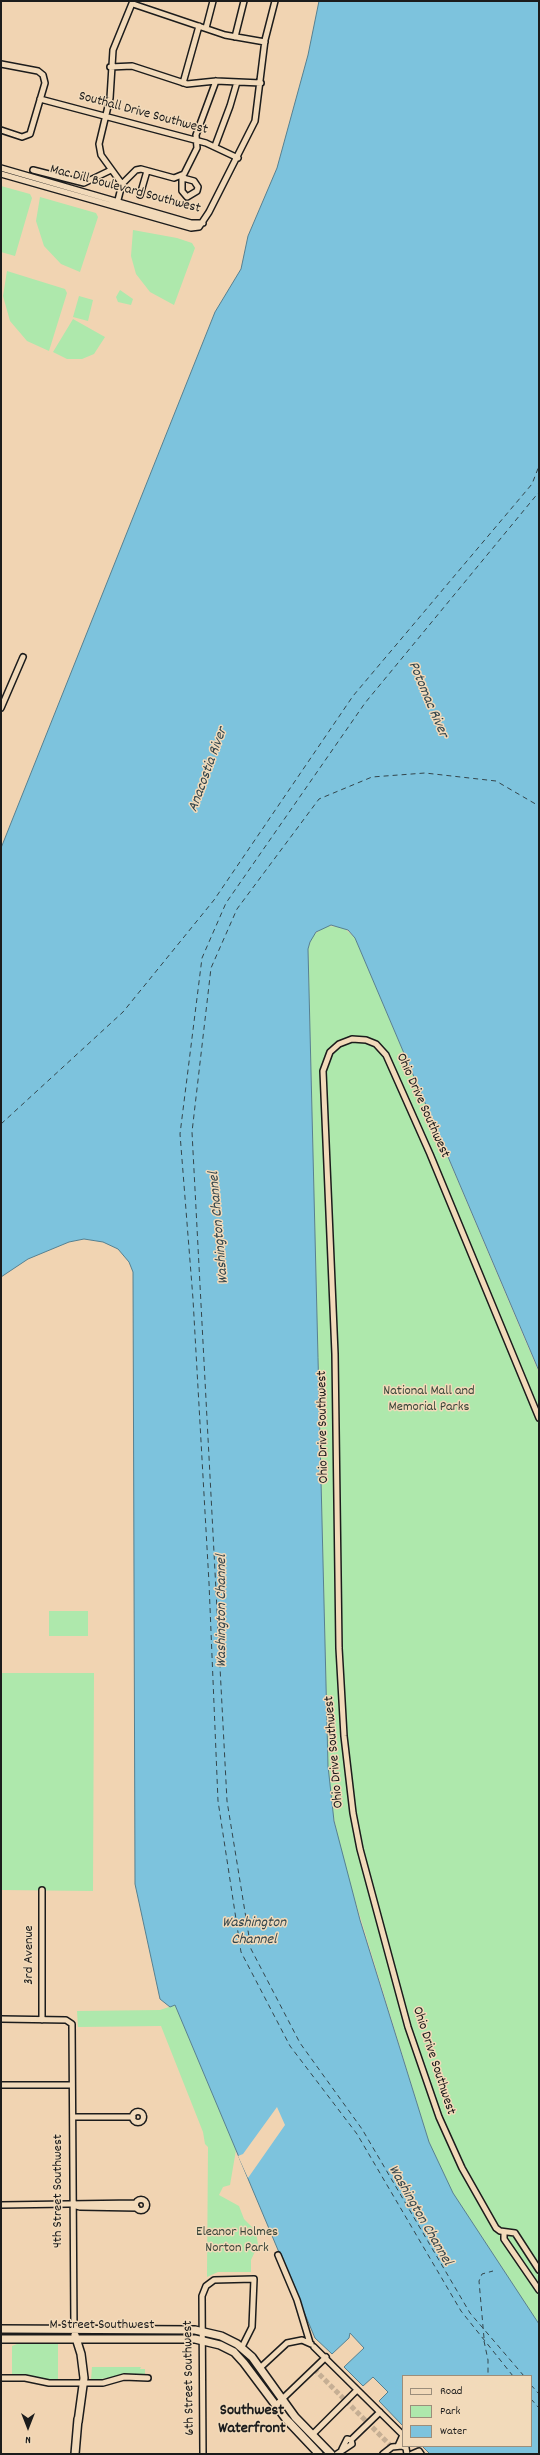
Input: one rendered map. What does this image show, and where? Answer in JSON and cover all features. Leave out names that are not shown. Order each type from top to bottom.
[{"type":"main road","name":"M Street Southwest","points":[[1,2329],[202,2331],[227,2338],[242,2347]]},
{"type":"main road","name":"4th Street Southwest","points":[[74,2329],[82,2367],[76,2454]]},
{"type":"main road","name":"M Street Southwest","points":[[1,2339],[203,2340],[224,2346],[237,2355],[276,2405],[320,2454]]},
{"type":"main road","points":[[242,2347],[260,2368],[282,2399],[312,2435],[331,2454]]},
{"type":"street","points":[[206,28],[213,1]]},
{"type":"street","points":[[235,38],[244,1]]},
{"type":"street","points":[[238,158],[255,121],[265,42],[275,1]]},
{"type":"street","points":[[122,184],[111,170],[99,149],[110,95],[110,67],[118,35],[133,2],[235,38],[265,42]]},
{"type":"street","points":[[183,83],[199,26]]},
{"type":"street","points":[[1,64],[36,71],[42,74],[45,83],[29,135],[20,136],[1,131]]},
{"type":"street","points":[[110,67],[132,66],[183,83],[216,80],[261,83]]},
{"type":"street","points":[[117,204],[122,184],[136,170],[147,171],[174,178],[182,177],[197,148],[196,135],[216,80]]},
{"type":"street","points":[[215,146],[237,82]]},
{"type":"street","name":"Southall Drive Southwest","points":[[40,99],[215,146],[238,158]]},
{"type":"street","name":"Mac Dill Boulevard Southwest","points":[[1,174],[191,223],[203,223],[238,158]]},
{"type":"street","name":"Mac Dill Boulevard Southwest","points":[[1,168],[117,204]]},
{"type":"street","points":[[33,170],[84,183],[111,170]]},
{"type":"street","points":[[140,195],[147,171]]},
{"type":"street","points":[[1,708],[23,657]]},
{"type":"street","name":"Ohio Drive Southwest","points":[[539,1418],[433,1161],[386,1055],[376,1044],[366,1040],[352,1039],[339,1044],[330,1052],[323,1071],[335,1354],[338,1629],[343,1723],[350,1794],[360,1849],[409,2031],[426,2083],[462,2168],[496,2228],[504,2232],[514,2233],[539,2270]]},
{"type":"street","name":"3rd Avenue","points":[[42,1890],[42,2020]]},
{"type":"street","points":[[1,2019],[42,2020]]},
{"type":"street","name":"4th Street Southwest","points":[[42,2020],[69,2021],[72,2026],[74,2329]]},
{"type":"street","points":[[1,2085],[72,2085]]},
{"type":"street","points":[[72,2117],[133,2117]]},
{"type":"street","points":[[1,2205],[72,2205],[80,2207],[136,2205]]},
{"type":"street","name":"Ohio Drive Southwest","points":[[504,2232],[504,2239],[539,2290]]},
{"type":"street","points":[[278,2255],[297,2300],[312,2345]]},
{"type":"street","name":"6th Street Southwest","points":[[203,2454],[202,2303],[204,2288],[214,2280],[254,2279],[252,2327],[242,2347]]},
{"type":"street","points":[[260,2368],[287,2343],[302,2340],[312,2345],[326,2357],[402,2434]]},
{"type":"street","points":[[276,2405],[326,2357]]},
{"type":"street","points":[[1,2378],[31,2378],[49,2383],[103,2383],[124,2377],[148,2378]]},
{"type":"street","points":[[312,2435],[357,2390]]},
{"type":"street","points":[[337,2454],[342,2449],[352,2444],[351,2440],[380,2412]]},
{"type":"street","points":[[383,2454],[398,2446],[402,2437]]},
{"type":"street","points":[[398,2446],[402,2447]]},
{"type":"street","points":[[412,2454],[418,2451],[421,2454]]},
{"type":"green space","points":[[1,186],[30,194],[32,198],[15,256],[1,252]]},
{"type":"green space","points":[[40,197],[96,213],[98,217],[80,272],[61,264],[44,246],[36,221]]},
{"type":"green space","points":[[133,230],[177,238],[192,243],[195,248],[174,305],[150,292],[136,274],[131,256]]},
{"type":"green space","points":[[7,271],[65,289],[67,293],[49,351],[27,341],[10,321],[3,296]]},
{"type":"green space","points":[[120,290],[133,299],[131,305],[118,302],[116,297]]},
{"type":"green space","points":[[79,296],[93,300],[88,321],[73,317]]},
{"type":"green space","points":[[73,319],[105,337],[94,354],[82,359],[67,359],[53,352]]},
{"type":"green space","name":"National Mall and Memorial Parks","points":[[326,926],[343,927],[355,938],[539,1373],[539,2324],[453,2193],[429,2142],[341,1854],[331,1803],[328,1766],[308,949],[312,936]]},
{"type":"green space","points":[[49,1611],[88,1611],[88,1636],[49,1636]]},
{"type":"green space","points":[[1,1673],[94,1673],[93,1891],[1,1890]]},
{"type":"green space","name":"Eleanor Holmes Norton Park","points":[[175,2005],[236,2150],[230,2185],[223,2187],[219,2195],[239,2206],[244,2219],[256,2231],[258,2245],[251,2260],[251,2272],[218,2272],[207,2277],[208,2147],[205,2144],[203,2132],[161,2026],[78,2027],[77,2011],[160,2010]]},
{"type":"green space","points":[[17,2344],[58,2344],[58,2380],[12,2375],[12,2346]]},
{"type":"green space","points":[[92,2367],[141,2367],[140,2369],[145,2369],[145,2374],[91,2380]]},
{"type":"water","points":[[319,1],[539,1],[539,1371],[355,938],[348,930],[331,925],[316,932],[308,949],[328,1766],[334,1821],[360,1920],[429,2142],[453,2193],[539,2324],[539,2454],[430,2454],[423,2447],[532,2447],[532,2375],[402,2375],[402,2425],[379,2401],[388,2392],[373,2377],[363,2386],[344,2367],[364,2348],[350,2333],[349,2338],[332,2354],[315,2338],[175,2005],[170,2007],[160,1999],[135,1884],[133,1272],[129,1262],[118,1249],[103,1242],[84,1239],[69,1242],[28,1259],[1,1277],[1,848],[215,312],[241,269],[248,236],[277,168],[308,55]]},
{"type":"pier","points":[[277,2107],[285,2125],[248,2178],[238,2156],[243,2154]]},
{"type":"ferry route","points":[[1,1124],[123,1012],[214,900],[353,696],[532,484],[539,466]]},
{"type":"ferry route","points":[[512,2375],[461,2311],[357,2134],[290,2046],[241,1952],[218,1801],[209,1583],[193,1299],[180,1134],[202,958],[226,903],[365,703],[539,492]]},
{"type":"ferry route","points":[[523,2375],[470,2313],[362,2129],[300,2043],[251,1949],[227,1801],[192,1132],[211,968],[237,909],[319,799],[372,777],[425,773],[496,781],[539,806]]},
{"type":"ferry route","points":[[484,2338],[479,2281],[482,2274],[493,2271]]},
{"type":"ferry route","points":[[484,2341],[488,2360],[488,2375]]},
{"type":"ferry route","points":[[532,2386],[539,2394]]},
{"type":"ferry route","points":[[532,2400],[539,2408]]},
{"type":"tunnel","points":[[314,2369],[392,2447]]},
{"type":"district","name":"Southwest Waterfront","points":[[252,2421]]},
{"type":"water label","name":"Potomac River","points":[[427,700]]},
{"type":"water label","name":"Anacostia River","points":[[209,770]]},
{"type":"water label","name":"Washington Channel","points":[[220,1228]]},
{"type":"water label","name":"Washington Channel","points":[[223,1611]]},
{"type":"water label","name":"Washington Channel","points":[[254,1932]]},
{"type":"water label","name":"Washington Channel","points":[[419,2216]]}]
